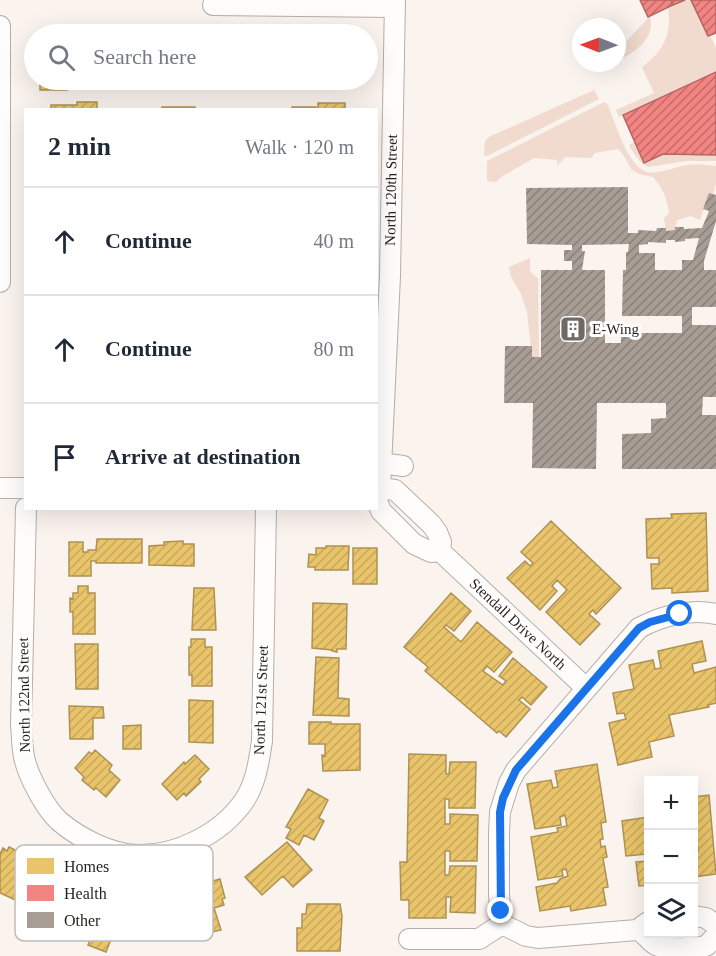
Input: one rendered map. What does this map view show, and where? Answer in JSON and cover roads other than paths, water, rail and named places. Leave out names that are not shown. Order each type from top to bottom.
[{"type":"street","points":[[213,5],[394,4]]},
{"type":"street","name":"North 120th Street","points":[[378,489],[390,276],[394,4]]},
{"type":"street","points":[[0,26],[0,282]]},
{"type":"street","points":[[380,464],[403,466]]},
{"type":"street","points":[[0,488],[24,488]]},
{"type":"street","name":"Stendall Drive North","points":[[378,504],[381,511],[414,544],[423,550],[440,551],[586,688]]},
{"type":"street","name":"North 122nd Street","points":[[26,510],[21,725],[24,758],[37,789],[59,821],[100,845]]},
{"type":"street","name":"North 121st Street","points":[[182,845],[208,834],[228,820],[245,800],[258,770],[262,741],[266,510]]},
{"type":"street","points":[[502,924],[499,896],[499,842],[503,798],[516,770],[639,628],[650,622],[680,614],[696,612],[716,614]]},
{"type":"street","points":[[698,917],[706,918],[716,925]]},
{"type":"street","points":[[502,924],[526,936],[538,938],[643,926],[654,944],[662,947],[706,946],[716,936]]},
{"type":"street","points":[[410,939],[478,939],[502,924]]},
{"type":"place","name":"E-Wing","points":[[573,329]]}]
